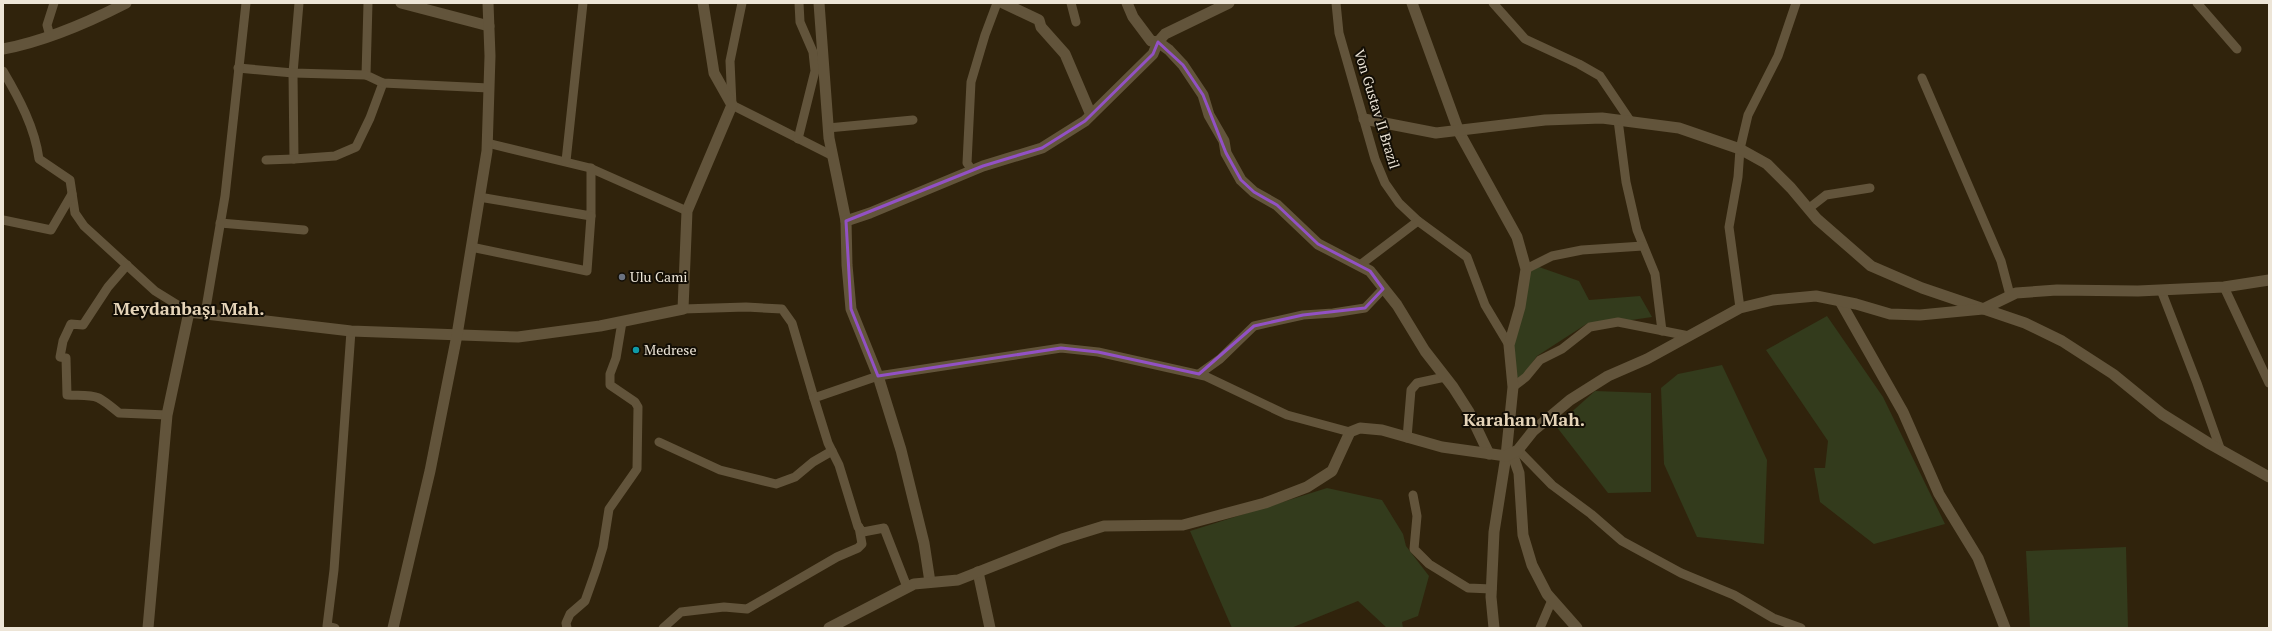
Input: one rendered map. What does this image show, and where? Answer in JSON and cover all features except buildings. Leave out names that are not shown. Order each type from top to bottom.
[{"type":"street","points":[[50,36],[47,25],[54,3]]},
{"type":"street","points":[[3,49],[31,44],[89,22],[126,3]]},
{"type":"street","points":[[204,314],[226,196],[238,68],[246,3]]},
{"type":"street","points":[[294,159],[293,73],[299,3]]},
{"type":"street","points":[[366,75],[368,3]]},
{"type":"street","points":[[401,3],[419,5],[489,26]]},
{"type":"street","points":[[393,628],[430,471],[457,335],[479,197],[487,143],[489,88],[488,3]]},
{"type":"street","points":[[566,161],[583,3]]},
{"type":"street","points":[[703,3],[714,73],[732,105],[833,156]]},
{"type":"street","points":[[684,309],[687,211],[732,105],[730,61],[742,3]]},
{"type":"street","points":[[798,139],[814,71],[813,52],[800,22],[799,3]]},
{"type":"street","points":[[819,3],[828,128],[846,221],[847,265],[851,309],[878,376],[901,450],[924,543],[930,582]]},
{"type":"street","points":[[972,170],[967,163],[971,82],[985,35],[997,3]]},
{"type":"street","points":[[1003,3],[1039,20],[1041,27],[1065,54],[1091,115]]},
{"type":"street","points":[[1070,3],[1076,22]]},
{"type":"street","points":[[1127,3],[1133,17],[1151,41],[1158,42],[1183,65],[1203,96],[1209,115],[1224,141],[1226,153],[1241,180],[1254,192],[1277,205],[1318,244],[1370,271],[1397,305],[1425,351],[1469,412],[1489,454]]},
{"type":"street","points":[[846,221],[870,213],[972,170],[1042,148],[1085,121],[1152,54],[1158,42],[1165,34],[1229,3]]},
{"type":"street","name":"Von Gustav II Brazil","points":[[1336,3],[1339,33],[1375,160],[1385,183],[1399,203],[1418,221],[1466,257],[1485,305],[1509,345]]},
{"type":"street","points":[[1412,3],[1459,132],[1517,237],[1526,269],[1520,307],[1509,345],[1513,387],[1512,453],[1494,532],[1492,589],[1494,628]]},
{"type":"street","points":[[1493,3],[1525,39],[1579,64],[1600,76],[1631,122]]},
{"type":"street","points":[[1740,308],[1730,227],[1738,177],[1740,149],[1748,114],[1778,56],[1796,3]]},
{"type":"street","points":[[2197,3],[2237,49]]},
{"type":"street","points":[[238,68],[293,73],[366,75],[383,83],[489,88]]},
{"type":"street","points":[[3,71],[20,99],[38,148],[39,159],[70,180],[75,213],[84,226],[155,291],[189,312],[351,331],[518,337],[622,322],[684,309],[746,307],[782,309],[792,323],[814,398],[832,451],[839,465],[862,544],[858,548],[837,557],[747,609],[724,607],[681,612],[663,628]]},
{"type":"street","points":[[1922,78],[2001,261],[2010,294]]},
{"type":"street","points":[[266,160],[335,156],[356,147],[370,118],[383,83]]},
{"type":"street","points":[[1364,119],[1436,133],[1459,132],[1545,120],[1602,118],[1679,128],[1740,149],[1766,164],[1808,209],[1848,248],[1871,266],[1922,288],[2025,323],[2062,341],[2113,374],[2162,414],[2221,451],[2269,477]]},
{"type":"street","points":[[828,128],[913,120]]},
{"type":"street","points":[[1618,120],[1626,182],[1637,230],[1655,274],[1662,331]]},
{"type":"street","points":[[487,143],[591,168],[687,211]]},
{"type":"street","points":[[471,247],[587,271],[592,216],[591,168]]},
{"type":"street","points":[[1808,209],[1826,195],[1870,188]]},
{"type":"street","points":[[3,220],[51,230],[72,194]]},
{"type":"street","points":[[479,197],[592,216]]},
{"type":"street","points":[[1360,265],[1418,221]]},
{"type":"street","points":[[220,223],[304,230]]},
{"type":"street","points":[[1526,269],[1552,256],[1582,250],[1643,246]]},
{"type":"street","points":[[127,265],[108,287],[83,325],[71,324],[62,341],[60,357],[66,358],[67,395],[92,395],[103,399],[119,413],[167,415]]},
{"type":"street","points":[[1512,453],[1533,431],[1570,400],[1608,376],[1647,359],[1740,308],[1773,300],[1816,296],[1890,314],[1920,315],[1983,309],[2010,294],[2057,290],[2161,290],[2224,287],[2269,280]]},
{"type":"street","points":[[2224,287],[2269,383]]},
{"type":"street","points":[[1199,374],[1220,359],[1254,326],[1303,315],[1333,313],[1365,308],[1383,289]]},
{"type":"street","points":[[2161,290],[2197,383],[2221,451]]},
{"type":"street","points":[[1840,301],[1903,412],[1938,494],[1978,558],[2005,628]]},
{"type":"street","points":[[148,628],[167,415],[189,312]]},
{"type":"street","points":[[567,628],[566,623],[570,614],[585,601],[596,570],[603,547],[608,509],[636,470],[638,407],[635,402],[610,386],[610,374],[616,358],[622,322]]},
{"type":"street","points":[[1513,387],[1526,376],[1540,360],[1562,349],[1590,327],[1618,322],[1688,336]]},
{"type":"street","points":[[335,628],[327,626],[337,526],[351,331]]},
{"type":"street","points":[[814,398],[878,376],[986,358],[1061,348],[1098,352],[1199,374],[1287,415],[1350,432],[1360,428],[1382,430],[1442,447],[1489,454],[1512,453],[1591,514],[1622,541],[1681,573],[1734,595],[1774,618],[1801,628]]},
{"type":"street","points":[[1407,438],[1411,390],[1417,384],[1445,377]]},
{"type":"street","points":[[829,628],[914,584],[958,580],[1062,539],[1104,526],[1183,525],[1265,503],[1300,490],[1332,470],[1350,432]]},
{"type":"street","points":[[659,442],[720,470],[776,484],[795,477],[813,462],[832,451]]},
{"type":"street","points":[[1512,453],[1519,473],[1521,518],[1527,550],[1541,586],[1577,628]]},
{"type":"street","points":[[1413,495],[1417,516],[1414,549],[1429,564],[1468,588],[1492,589]]},
{"type":"street","points":[[858,527],[863,532],[884,528],[907,587]]},
{"type":"street","points":[[978,572],[990,628]]},
{"type":"street","points":[[1540,628],[1552,600]]},
{"type":"highlighted area","points":[[1158,42],[1183,65],[1203,95],[1226,153],[1241,180],[1254,192],[1277,205],[1318,244],[1370,271],[1383,289],[1365,308],[1303,315],[1254,326],[1199,374],[1098,352],[1061,348],[878,376],[851,309],[846,221],[983,166],[1042,148],[1085,121],[1153,54]]},
{"type":"green space","points":[[1539,267],[1579,281],[1589,300],[1640,296],[1652,317],[1618,322],[1588,323],[1537,356],[1517,384],[1509,345],[1526,269]]},
{"type":"green space","points":[[1827,316],[1883,397],[1945,524],[1874,544],[1820,502],[1814,468],[1825,468],[1828,441],[1766,350]]},
{"type":"green space","points":[[1722,365],[1767,460],[1764,544],[1697,537],[1664,464],[1661,388],[1678,374]]},
{"type":"green space","points":[[1595,391],[1651,393],[1651,492],[1608,493],[1556,426]]},
{"type":"green space","points":[[1327,488],[1382,500],[1403,534],[1406,546],[1429,576],[1418,616],[1402,622],[1403,628],[1387,628],[1358,601],[1291,628],[1232,628],[1190,531]]},
{"type":"green space","points":[[2126,547],[2128,628],[2030,628],[2026,551]]},
{"type":"place","name":"Ulu Cami","points":[[622,277]]},
{"type":"place","name":"Medrese","points":[[636,350]]},
{"type":"district","name":"Meydanbaşı Mah.","points":[[189,309]]},
{"type":"district","name":"Karahan Mah.","points":[[1524,420]]}]
